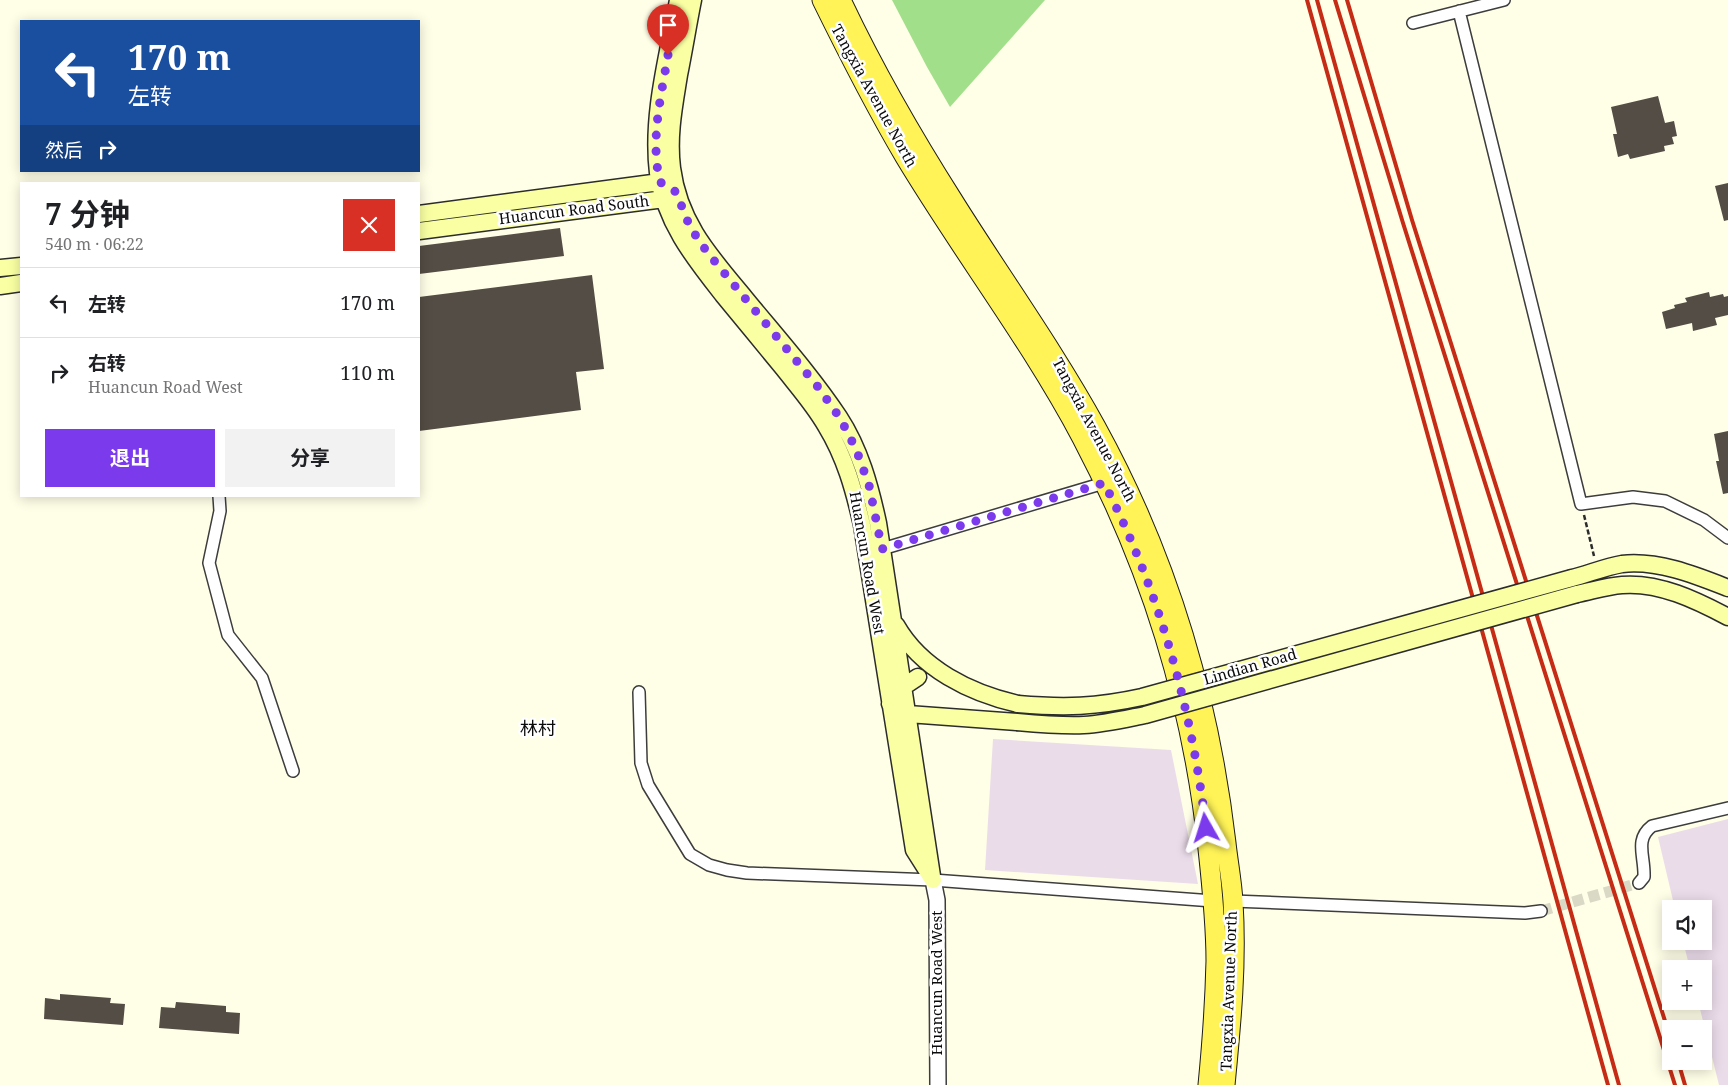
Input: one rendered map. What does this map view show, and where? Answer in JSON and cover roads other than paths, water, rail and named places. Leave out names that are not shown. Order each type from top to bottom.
[{"type":"main road","name":"Huancun Road West","points":[[678,0],[658,111],[656,142],[660,182],[707,252],[818,387],[840,418],[856,449],[869,485],[882,549],[933,880]]},
{"type":"main road","name":"Huancun Road West","points":[[693,0],[672,112],[670,135],[672,169],[670,195],[677,233],[694,259],[805,395],[826,425],[841,454],[854,488],[862,525],[914,850],[933,880]]},
{"type":"main road","name":"Tangxia Avenue North","points":[[822,0],[871,97],[906,158],[1047,378],[1081,436],[1137,555],[1156,608],[1175,668],[1202,792],[1214,901],[1216,960],[1214,1020],[1208,1085]]},
{"type":"main road","name":"Tangxia Avenue North","points":[[841,0],[886,90],[921,149],[1062,369],[1096,428],[1129,492],[1154,549],[1174,602],[1206,718],[1220,790],[1233,901],[1234,960],[1232,1012],[1225,1085]]},
{"type":"main road","name":"Huancun Road South","points":[[420,214],[660,182]]},
{"type":"main road","name":"Huancun Road South","points":[[420,231],[670,195]]},
{"type":"main road","points":[[0,268],[20,266]]},
{"type":"main road","points":[[0,286],[20,283]]},
{"type":"main road","name":"Lindian Road","points":[[893,619],[904,640],[921,657],[970,689],[993,698],[1018,704],[1081,707],[1110,704],[1142,697],[1621,564],[1660,566],[1681,571],[1728,588]]},
{"type":"main road","name":"Lindian Road","points":[[890,704],[908,714],[1055,725],[1084,725],[1112,722],[1145,715],[1577,594],[1622,585],[1655,587],[1674,593],[1728,617]]},
{"type":"main road","points":[[890,704],[903,687],[918,677],[930,673],[945,674]]},
{"type":"main road","points":[[918,677],[912,686],[912,697],[917,707],[927,715]]},
{"type":"street","points":[[1413,22],[1504,0]]},
{"type":"street","points":[[1460,11],[1581,504],[1634,497],[1665,501],[1704,520],[1728,538]]},
{"type":"street","points":[[882,549],[1104,483]]},
{"type":"street","points":[[219,497],[220,511],[209,563],[228,636],[262,678],[293,770]]},
{"type":"street","points":[[639,692],[641,762],[648,785],[690,854],[709,865],[747,873],[933,880],[1214,901]]},
{"type":"street","points":[[1639,883],[1644,877],[1641,840],[1644,832],[1652,826],[1728,808]]},
{"type":"street","name":"Huancun Road West","points":[[933,880],[937,900],[938,1085]]},
{"type":"street","points":[[1233,901],[1524,913],[1541,911]]},
{"type":"tunnel","points":[[1541,911],[1639,883]]},
{"type":"railway","points":[[1307,0],[1608,1085]]},
{"type":"railway","points":[[1317,0],[1619,1085]]},
{"type":"railway","points":[[1335,0],[1403,223],[1675,1085]]},
{"type":"railway","points":[[1347,0],[1412,220],[1665,1020]]},
{"type":"railway","points":[[1681,1070],[1685,1085]]},
{"type":"district","name":"林村","points":[[538,729]]}]
